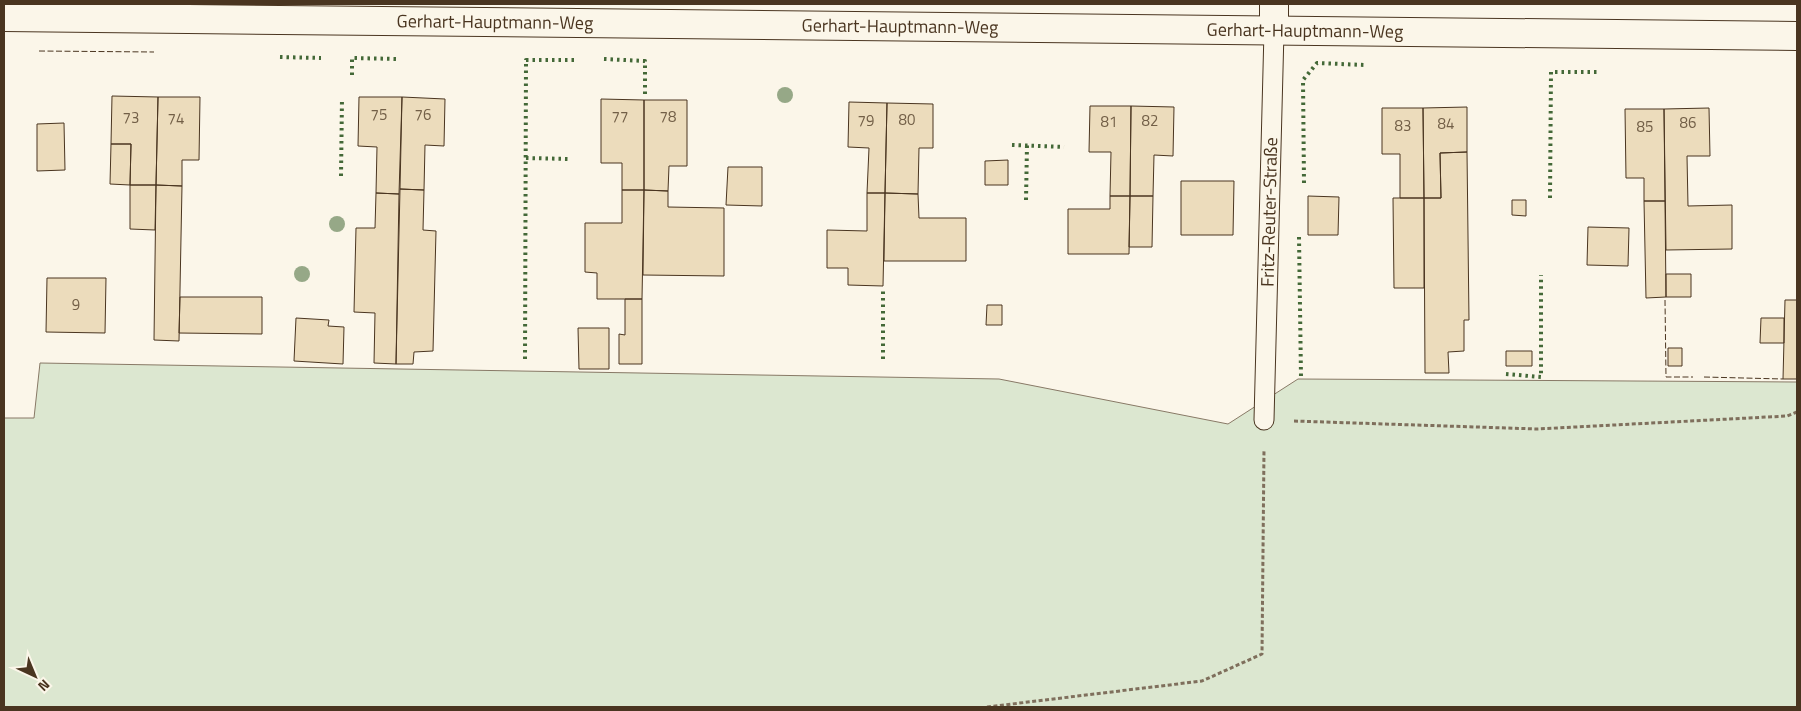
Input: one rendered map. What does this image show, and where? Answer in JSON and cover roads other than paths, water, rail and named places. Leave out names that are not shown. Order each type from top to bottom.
[{"type":"street","name":"Fritz-Reuter-Straße","points":[[1274,4],[1274,31]]},
{"type":"street","name":"Gerhart-Hauptmann-Weg","points":[[4,17],[1797,36]]},
{"type":"lane","name":"Fritz-Reuter-Straße","points":[[1264,420],[1274,31]]}]
